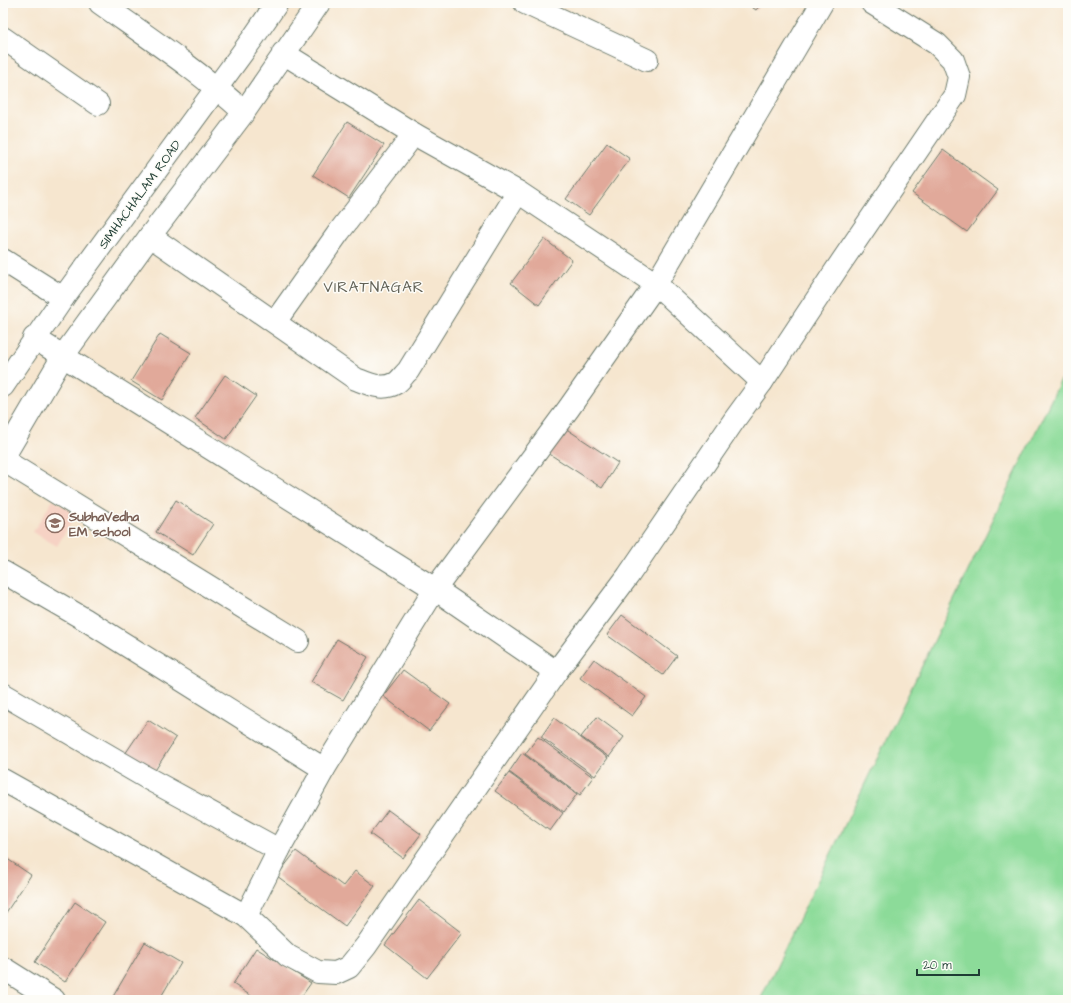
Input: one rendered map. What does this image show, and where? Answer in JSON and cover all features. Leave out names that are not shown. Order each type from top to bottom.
[{"type":"street","points":[[100,3],[172,53],[217,88],[244,112]]},
{"type":"street","name":"SIMHACHALAM ROAD","points":[[6,376],[217,88],[277,3]]},
{"type":"street","points":[[298,641],[3,459],[63,356],[150,236],[244,112],[283,53],[320,3]]},
{"type":"street","points":[[525,3],[647,60]]},
{"type":"street","points":[[246,916],[279,850],[324,769],[435,589],[569,408],[656,284],[822,3]]},
{"type":"street","points":[[3,780],[246,916],[288,956],[318,972],[336,973],[349,967],[366,946],[556,672],[628,576],[762,382],[955,95],[959,78],[953,60],[937,44],[872,3]]},
{"type":"street","points":[[3,38],[98,104]]},
{"type":"street","points":[[283,53],[414,134],[518,192],[656,284],[762,382]]},
{"type":"street","points":[[275,322],[340,232],[414,134]]},
{"type":"street","points":[[150,236],[356,379],[372,386],[385,387],[396,383],[408,371],[518,192]]},
{"type":"street","points":[[3,260],[63,298]]},
{"type":"street","points":[[34,338],[435,589],[556,672]]},
{"type":"street","points":[[3,572],[86,620],[324,769]]},
{"type":"street","points":[[3,694],[147,778],[279,850]]},
{"type":"street","points":[[3,968],[54,1000]]},
{"type":"shaded area","name":"SubhaVedha EM school","points":[[53,500],[76,514],[57,546],[33,532]]},
{"type":"green space","points":[[1068,365],[1068,1000],[760,1000]]},
{"type":"building","points":[[746,3],[762,3],[756,10]]},
{"type":"building","points":[[347,122],[384,145],[349,198],[313,175]]},
{"type":"building","points":[[607,143],[630,159],[589,215],[566,199]]},
{"type":"building","points":[[943,150],[998,190],[967,232],[912,193]]},
{"type":"building","points":[[544,239],[572,260],[539,305],[511,283]]},
{"type":"building","points":[[160,334],[191,353],[162,400],[131,381]]},
{"type":"building","points":[[225,375],[256,396],[226,439],[195,418]]},
{"type":"building","points":[[565,428],[618,463],[602,488],[548,453]]},
{"type":"building","points":[[176,500],[213,524],[193,555],[156,532]]},
{"type":"building","points":[[622,615],[677,656],[663,675],[607,635]]},
{"type":"building","points":[[337,639],[368,657],[343,700],[311,682]]},
{"type":"building","points":[[594,659],[646,697],[632,716],[580,678]]},
{"type":"building","points":[[403,670],[450,704],[429,731],[383,696]]},
{"type":"building","points":[[597,717],[624,737],[609,757],[581,737]]},
{"type":"building","points":[[554,718],[608,758],[595,776],[541,737]]},
{"type":"building","points":[[148,720],[176,738],[154,772],[125,754]]},
{"type":"building","points":[[538,737],[593,777],[580,795],[525,754]]},
{"type":"building","points":[[522,753],[577,794],[564,812],[509,772]]},
{"type":"building","points":[[509,773],[563,813],[550,831],[495,791]]},
{"type":"building","points":[[388,810],[421,834],[403,858],[370,834]]},
{"type":"building","points":[[296,851],[343,886],[355,871],[375,886],[345,926],[277,876]]},
{"type":"building","points":[[3,856],[31,875],[3,917]]},
{"type":"building","points":[[419,900],[462,933],[427,978],[385,945]]},
{"type":"building","points":[[75,902],[105,922],[65,982],[35,962]]},
{"type":"building","points":[[145,942],[181,963],[159,1000],[111,1000]]},
{"type":"building","points":[[256,948],[311,983],[299,1000],[257,1000],[233,984]]},
{"type":"building","points":[[3,995],[10,1000],[3,1000]]},
{"type":"place","name":"SubhaVedha EM school","points":[[55,523]]},
{"type":"district","name":"VIRATNAGAR","points":[[374,287]]}]
